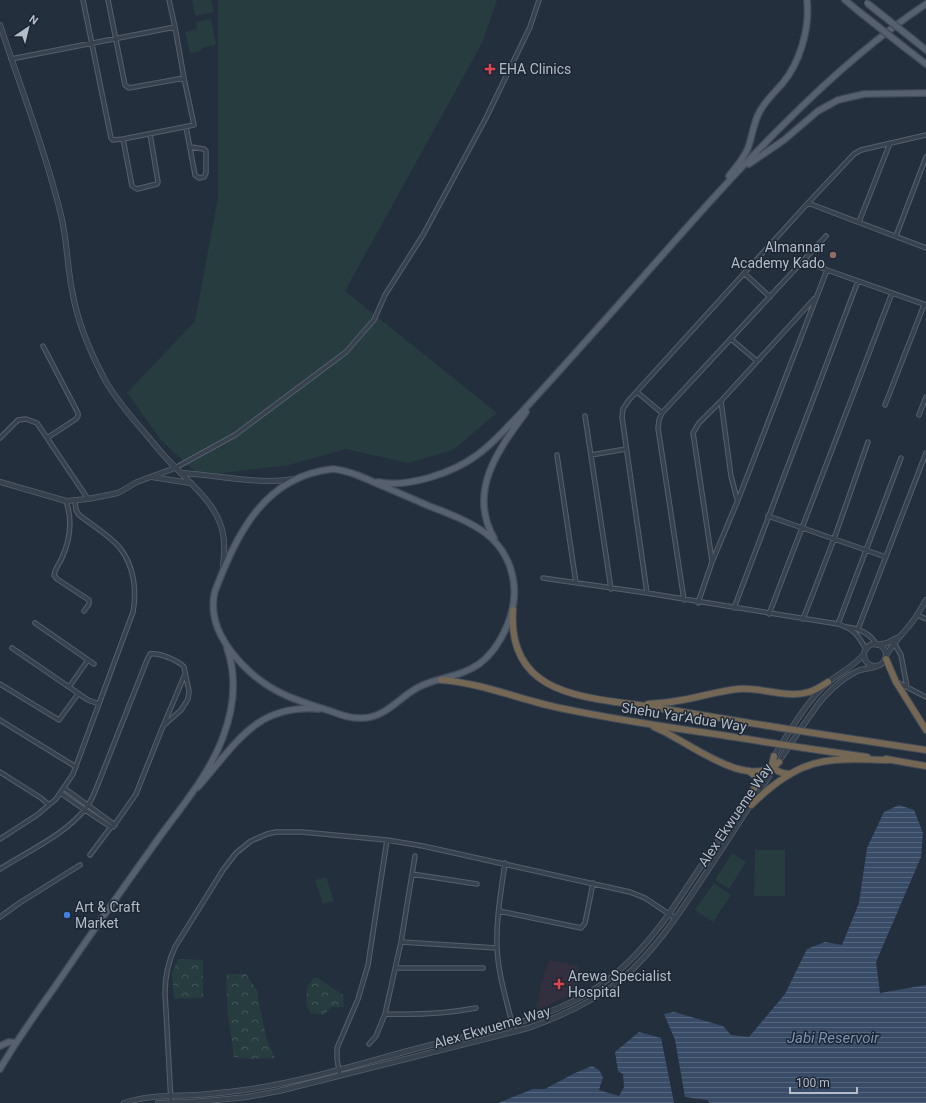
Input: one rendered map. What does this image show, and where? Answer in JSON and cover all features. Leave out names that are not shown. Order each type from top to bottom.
[{"type":"highway","name":"Shehu Yar'Adua Way","points":[[513,610],[513,632],[519,652],[531,671],[556,688],[576,695],[926,750]]},
{"type":"highway","points":[[886,658],[896,682],[926,730]]},
{"type":"highway","name":"Shehu Yar'Adua Way","points":[[441,680],[464,682],[565,709],[644,723],[926,766]]},
{"type":"highway","points":[[634,704],[676,701],[740,689],[760,689],[798,694],[810,692],[828,682]]},
{"type":"highway","points":[[644,723],[666,732],[716,761],[749,771],[774,768],[779,762]]},
{"type":"highway","points":[[774,756],[772,762],[774,768],[782,773],[790,774]]},
{"type":"highway","points":[[751,805],[775,784],[790,774],[812,764],[844,760],[889,760]]},
{"type":"highway","points":[[749,771],[756,777],[754,789]]},
{"type":"main road","points":[[713,199],[744,156],[751,140],[758,115],[762,108],[795,66],[802,47],[808,0]]},
{"type":"main road","points":[[845,0],[926,64]]},
{"type":"main road","points":[[865,1],[926,50]]},
{"type":"main road","points":[[366,479],[382,482],[408,482],[439,475],[459,467],[477,455],[494,440],[539,394],[713,199],[818,91],[870,46],[926,4]]},
{"type":"main road","points":[[910,52],[926,60]]},
{"type":"main road","points":[[917,93],[926,89]]},
{"type":"main road","points":[[739,171],[784,140],[818,111],[838,100],[864,94],[926,93]]},
{"type":"main road","points":[[224,641],[244,666],[267,685],[292,699],[356,718],[372,717],[388,710],[423,685],[463,674],[480,664],[499,642],[505,630],[513,610],[515,586],[510,564],[491,533],[484,516],[483,501],[486,483],[489,471],[502,446],[539,394]]},
{"type":"main road","points":[[0,1069],[16,1043],[100,921],[184,804],[218,750],[230,715],[233,701],[233,680],[230,656],[213,615],[212,607],[215,591],[236,541],[250,518],[268,499],[298,478],[312,473],[333,469],[345,471],[465,521],[482,530],[498,545]]},
{"type":"main road","points":[[184,804],[241,737],[255,724],[273,715],[292,710],[328,710]]},
{"type":"main road","points":[[0,1046],[10,1042],[16,1043]]},
{"type":"street","points":[[83,0],[111,138],[113,140],[194,125],[170,0]]},
{"type":"street","points":[[108,0],[123,83],[127,88],[184,78]]},
{"type":"street","points":[[0,482],[66,501],[88,499],[118,492],[137,482],[175,468],[235,434],[346,352],[374,320],[385,295],[422,234],[486,118],[530,27],[539,0]]},
{"type":"street","points":[[0,25],[44,157],[61,216],[72,291],[87,343],[116,398],[175,468],[208,502],[220,523],[224,536],[224,568]]},
{"type":"street","points":[[11,59],[175,27]]},
{"type":"street","points":[[186,127],[195,174],[199,178],[204,177],[206,173],[206,151],[204,149],[191,147]]},
{"type":"street","points":[[123,139],[132,186],[137,189],[156,184],[158,182],[150,134]]},
{"type":"street","points":[[647,594],[626,449],[622,417],[623,409],[744,273],[854,154],[861,150],[926,135]]},
{"type":"street","points":[[859,222],[890,143]]},
{"type":"street","points":[[896,236],[926,157]]},
{"type":"street","points":[[808,203],[926,248]]},
{"type":"street","points":[[684,600],[658,428],[659,420],[662,413],[826,236]]},
{"type":"street","points":[[804,260],[827,270],[925,305],[885,405]]},
{"type":"street","points":[[698,603],[712,562],[738,500],[827,270]]},
{"type":"street","points":[[744,273],[770,297]]},
{"type":"street","points":[[734,608],[858,281]]},
{"type":"street","points":[[770,614],[892,293]]},
{"type":"street","points":[[712,562],[694,433],[699,423],[721,401],[816,296]]},
{"type":"street","points":[[731,339],[757,361]]},
{"type":"street","points":[[43,346],[78,412],[76,420],[47,438]]},
{"type":"street","points":[[637,392],[662,413]]},
{"type":"street","points":[[919,415],[926,397]]},
{"type":"street","points":[[721,401],[731,476],[738,500]]},
{"type":"street","points":[[585,416],[611,589]]},
{"type":"street","points":[[0,438],[18,420],[26,419],[38,423],[88,499]]},
{"type":"street","points":[[803,619],[834,539],[868,442]]},
{"type":"street","points":[[591,455],[626,449]]},
{"type":"street","points":[[858,629],[926,453]]},
{"type":"street","points":[[557,455],[576,583]]},
{"type":"street","points":[[838,624],[901,458]]},
{"type":"street","points":[[180,473],[269,482],[298,478]]},
{"type":"street","points":[[150,477],[190,483]]},
{"type":"street","points":[[66,501],[70,516],[70,536],[66,549],[54,575],[57,579],[89,600],[89,604],[84,611]]},
{"type":"street","points":[[0,839],[49,805],[64,788],[76,767],[133,612],[135,598],[131,569],[119,547],[106,535],[78,515],[75,501]]},
{"type":"street","points":[[768,516],[886,557]]},
{"type":"street","points":[[543,578],[838,624],[859,636],[865,652],[866,661],[868,664],[875,666],[882,664],[898,637],[908,628],[926,600]]},
{"type":"street","points":[[917,615],[926,619]]},
{"type":"street","points":[[35,623],[94,664]]},
{"type":"street","points":[[844,627],[858,629],[872,638],[877,645],[883,648],[886,658]]},
{"type":"street","points":[[865,652],[872,645],[886,643],[898,637]]},
{"type":"street","points":[[894,643],[901,655],[907,687]]},
{"type":"street","points":[[12,648],[78,694],[99,704]]},
{"type":"street","name":"Alex Ekwueme Way","points":[[124,1103],[140,1098],[198,1095],[246,1090],[277,1084],[512,1024],[575,1001],[592,991],[634,957],[652,936],[669,914],[754,789],[812,699],[828,682],[856,663],[865,652]]},
{"type":"street","points":[[0,869],[55,836],[69,825],[86,807],[93,797],[147,660],[150,654],[154,653],[181,664],[189,690],[188,699],[180,710],[163,726]]},
{"type":"street","points":[[69,687],[88,660]]},
{"type":"street","name":"Alex Ekwueme Way","points":[[779,762],[813,711],[830,691],[854,673],[875,666]]},
{"type":"street","points":[[90,855],[111,827],[113,827],[136,794],[185,673]]},
{"type":"street","points":[[896,682],[926,697]]},
{"type":"street","points":[[0,684],[57,720],[60,719],[78,694]]},
{"type":"street","points":[[0,720],[76,767]]},
{"type":"street","name":"Alex Ekwueme Way","points":[[158,1103],[247,1097],[279,1091],[514,1032],[562,1015],[599,995],[630,971],[648,952],[675,918],[774,768]]},
{"type":"street","points":[[0,772],[41,798],[49,805]]},
{"type":"street","points":[[64,788],[111,827]]},
{"type":"street","points":[[61,793],[115,824]]},
{"type":"street","points":[[171,1102],[165,993],[168,966],[175,947],[223,870],[236,853],[259,837],[276,832],[287,831],[387,840],[423,846],[638,894],[675,918]]},
{"type":"street","points":[[340,1076],[337,1048],[358,999],[368,965],[387,840]]},
{"type":"street","points":[[369,1044],[376,1036],[385,1014],[401,942],[415,856]]},
{"type":"street","points":[[505,864],[499,911],[497,948],[501,978],[514,1032]]},
{"type":"street","points":[[0,917],[80,865]]},
{"type":"street","points":[[412,874],[477,884]]},
{"type":"street","points":[[499,911],[581,928],[585,923],[593,883]]},
{"type":"street","points":[[401,942],[497,948]]},
{"type":"street","points":[[395,968],[483,968]]},
{"type":"street","points":[[385,1014],[415,1015],[448,1013],[476,1008]]},
{"type":"shaded area","name":"Arewa Specialist Hospital","points":[[549,960],[578,966],[578,991],[547,1006],[536,1009],[541,985]]},
{"type":"green space","points":[[192,0],[211,0],[214,12],[195,16]]},
{"type":"green space","points":[[218,0],[497,0],[482,43],[345,291],[497,413],[453,450],[408,463],[346,449],[289,465],[200,476],[162,441],[127,393],[195,321],[218,197]]},
{"type":"green space","points":[[211,19],[216,45],[202,48],[201,51],[190,53],[185,32],[197,29],[196,22]]},
{"type":"green space","points":[[755,850],[785,850],[785,896],[754,896]]},
{"type":"green space","points":[[732,853],[746,862],[729,889],[715,880]]},
{"type":"green space","points":[[326,877],[334,901],[323,904],[315,880]]},
{"type":"green space","points":[[714,883],[731,895],[713,922],[695,910]]},
{"type":"green space","points":[[178,959],[203,960],[203,998],[174,999],[172,973]]},
{"type":"green space","points":[[227,974],[246,974],[258,992],[258,999],[267,1040],[275,1058],[249,1059],[234,1057],[228,1016]]},
{"type":"green space","points":[[313,978],[318,978],[343,995],[344,1007],[331,1007],[324,1015],[311,1013],[306,1005],[307,988]]},
{"type":"water","name":"Jabi Reservoir","points":[[899,805],[914,810],[923,833],[921,857],[876,962],[880,993],[926,985],[926,1103],[710,1103],[707,1100],[685,1097],[675,1040],[664,1014],[674,1012],[723,1026],[731,1035],[749,1037],[785,994],[807,949],[825,942],[842,945],[859,903],[867,848],[884,812]]},
{"type":"water","points":[[639,1032],[661,1038],[674,1103],[498,1103],[533,1089],[545,1089],[592,1066],[599,1070],[603,1077],[599,1090],[619,1096],[624,1087],[623,1074],[618,1071],[615,1052]]},
{"type":"place","name":"EHA Clinics","points":[[490,69]]},
{"type":"place","name":"Almannar Academy Kado","points":[[833,255]]},
{"type":"place","name":"Art & Craft Market","points":[[67,915]]},
{"type":"place","name":"Arewa Specialist Hospital","points":[[559,984]]}]
